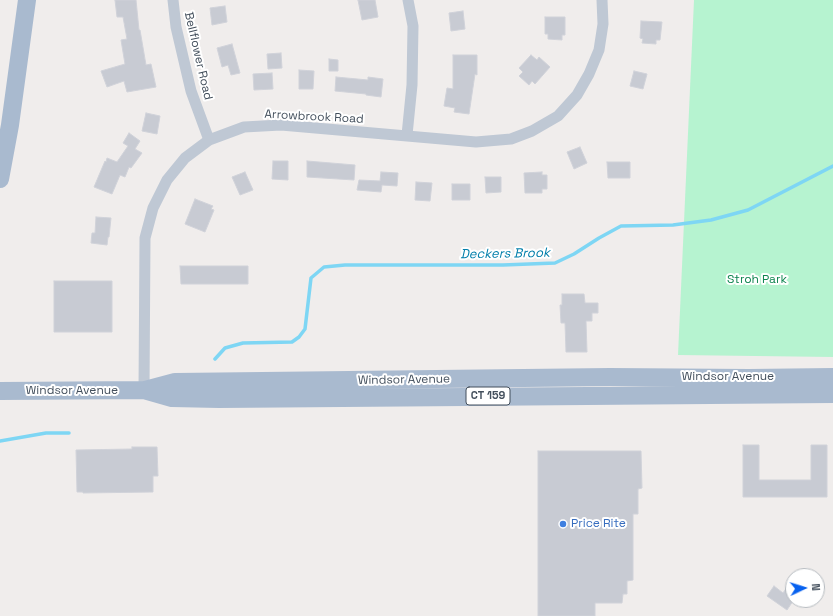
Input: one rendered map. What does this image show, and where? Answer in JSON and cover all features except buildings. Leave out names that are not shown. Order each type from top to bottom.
[{"type":"main road","points":[[0,179],[10,125],[27,0]]},
{"type":"main road","name":"Windsor Avenue","points":[[0,391],[144,390],[172,398],[248,390],[535,378],[644,377],[749,378],[828,386]]},
{"type":"main road","points":[[531,396],[535,378]]},
{"type":"main road","name":"Windsor Avenue","points":[[248,390],[531,396],[828,386]]},
{"type":"street","name":"Bellflower Road","points":[[173,0],[176,27],[190,91],[208,140]]},
{"type":"street","points":[[407,136],[412,85],[413,26],[408,0]]},
{"type":"street","name":"Arrowbrook Road","points":[[144,390],[145,238],[153,208],[167,180],[185,158],[208,140],[244,127],[282,125],[476,142],[511,139],[532,131],[558,116],[577,95],[589,74],[599,50],[603,24],[602,0]]},
{"type":"green space","name":"Stroh Park","points":[[694,0],[833,0],[833,357],[678,355]]},
{"type":"waterway","name":"Deckers Brook","points":[[215,359],[225,348],[243,343],[292,342],[299,337],[305,329],[311,278],[324,267],[345,265],[503,265],[555,263],[574,254],[621,226],[673,225],[711,220],[748,210],[833,166]]},
{"type":"waterway","name":"Deckers Brook","points":[[0,441],[46,433],[69,433]]},
{"type":"place","name":"Price Rite","points":[[563,524]]}]
